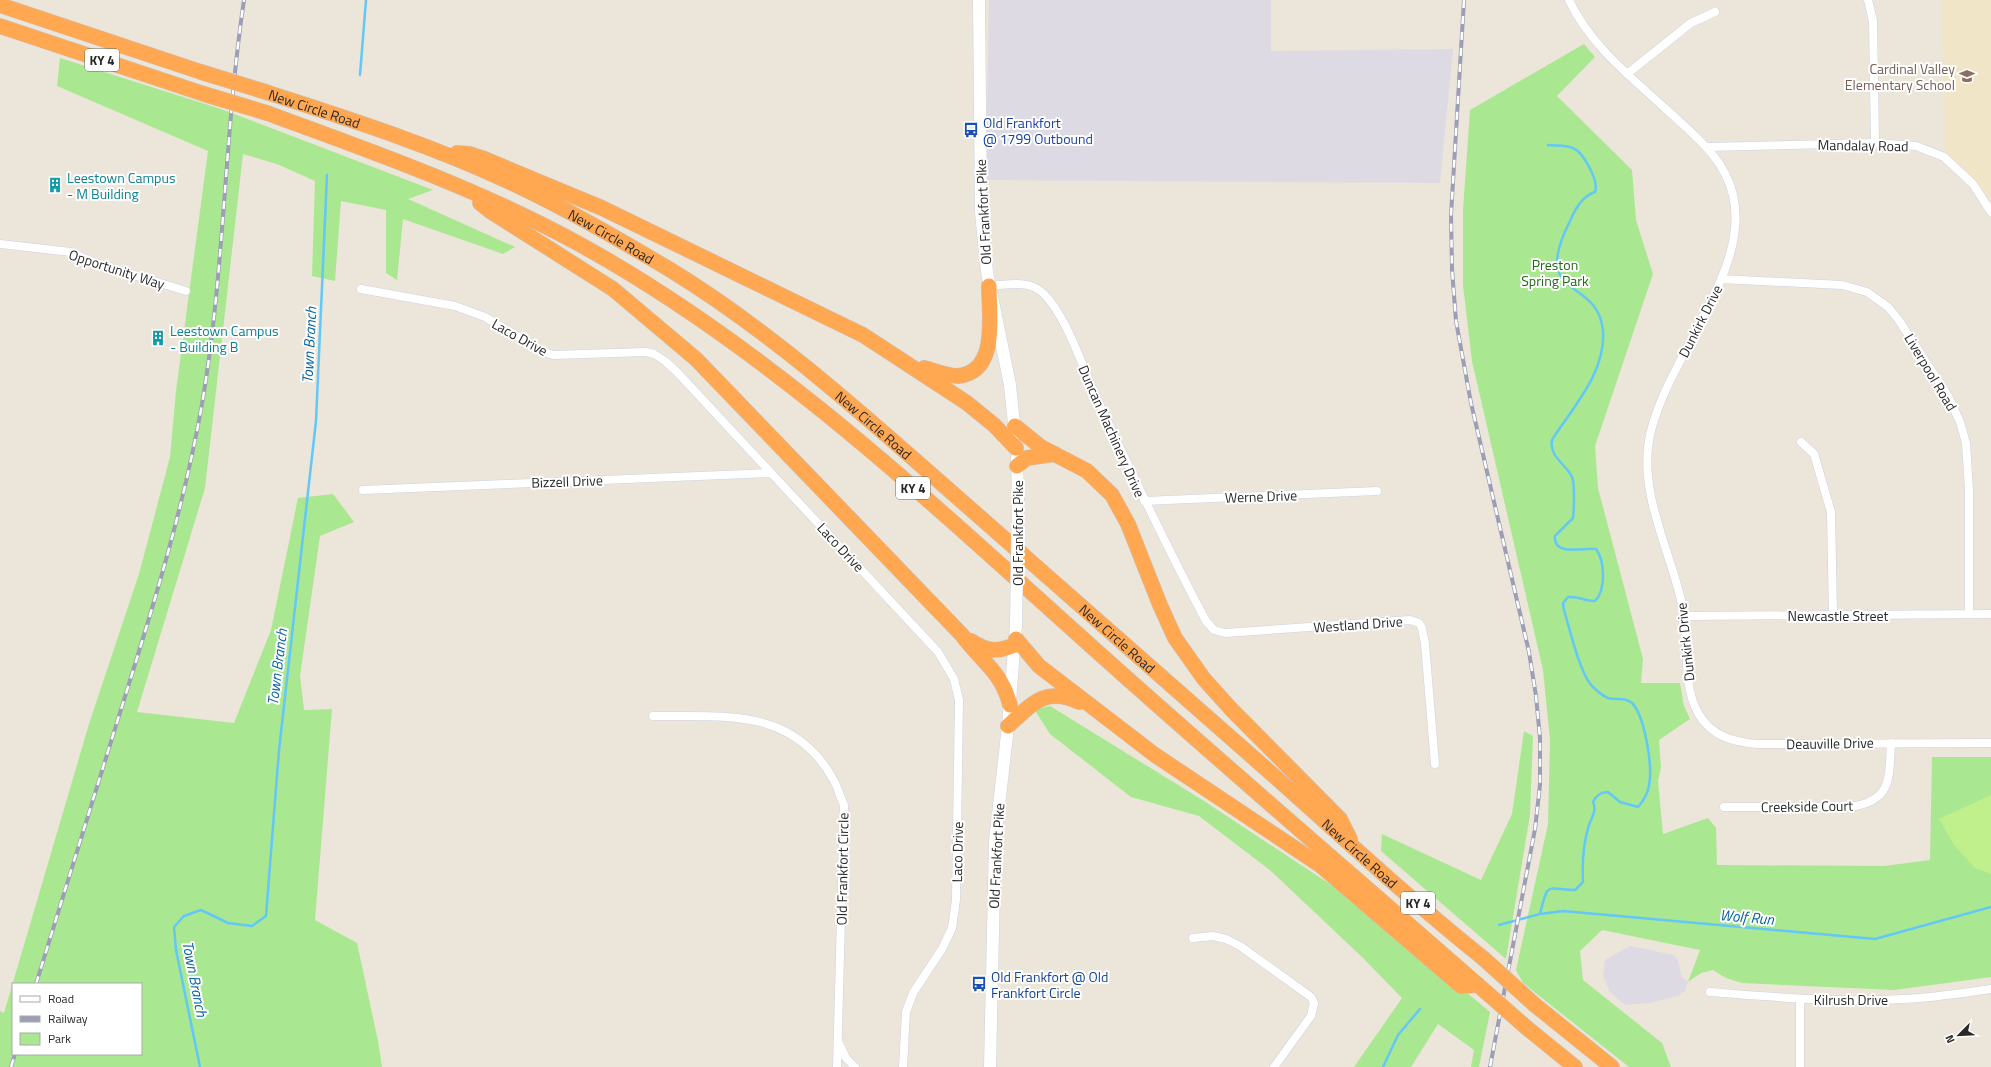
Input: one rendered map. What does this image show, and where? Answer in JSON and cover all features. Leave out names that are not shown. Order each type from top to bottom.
[{"type":"highway","name":"New Circle Road","points":[[0,5],[377,129],[440,152],[548,200],[601,229],[671,271],[721,304],[775,343],[874,425],[1535,1005],[1612,1067]]},
{"type":"highway","name":"New Circle Road","points":[[0,26],[204,94],[267,113],[365,148],[460,185],[585,247],[686,309],[771,370],[904,480],[1170,717],[1299,827],[1527,1028],[1575,1067]]},
{"type":"highway","points":[[440,152],[470,154],[482,158],[602,208],[864,335],[968,403],[994,425],[1016,448]]},
{"type":"highway","points":[[460,185],[490,211],[613,289],[696,359],[962,635],[999,678],[1006,690],[1010,705]]},
{"type":"highway","points":[[912,365],[957,376],[966,374],[976,369],[985,358],[989,348],[989,286]]},
{"type":"highway","points":[[1015,426],[1037,444],[1087,471],[1116,500],[1128,524],[1160,606],[1175,638],[1204,679],[1230,709],[1340,819],[1354,847]]},
{"type":"highway","points":[[1017,466],[1027,458],[1056,454]]},
{"type":"highway","points":[[962,635],[987,650],[1004,649],[1016,637],[1039,666],[1089,706],[1155,755],[1320,865],[1461,986],[1478,985]]},
{"type":"highway","points":[[1008,726],[1031,704],[1053,695],[1067,696],[1089,706]]},
{"type":"main road","name":"Old Frankfort Pike","points":[[979,0],[981,212],[989,286],[1010,385],[1015,426],[1018,498],[1016,637],[1008,726],[994,841],[990,1067]]},
{"type":"street","name":"Dunkirk Drive","points":[[1569,0],[1583,26],[1595,42],[1627,74],[1708,147],[1728,180],[1733,195],[1736,213],[1735,232],[1721,279],[1666,392],[1654,423],[1648,456],[1650,490],[1672,566],[1684,616],[1692,697]]},
{"type":"street","points":[[1868,0],[1874,28],[1875,143]]},
{"type":"street","points":[[1627,74],[1691,23],[1715,12]]},
{"type":"street","name":"Mandalay Road","points":[[1708,147],[1875,143],[1916,146],[1944,157],[1973,184],[1991,212]]},
{"type":"street","name":"Opportunity Way","points":[[0,244],[71,252],[92,262],[186,291]]},
{"type":"street","name":"Liverpool Road","points":[[1721,279],[1842,285],[1873,295],[1888,306],[1898,319],[1948,396],[1960,422],[1966,443],[1968,483],[1969,614]]},
{"type":"street","name":"Duncan Machinery Drive","points":[[989,286],[1021,283],[1032,286],[1043,293],[1051,303],[1074,347],[1144,501],[1206,620]]},
{"type":"street","name":"Laco Drive","points":[[361,289],[455,306],[485,318],[544,352],[553,355],[632,351],[654,354],[677,372],[938,652],[949,670],[958,692],[956,900],[954,920],[942,949],[913,993],[906,1012],[902,1067]]},
{"type":"street","points":[[1801,442],[1814,454],[1831,512],[1833,615]]},
{"type":"street","name":"Bizzell Drive","points":[[363,490],[771,473]]},
{"type":"street","name":"Werne Drive","points":[[1144,501],[1377,491]]},
{"type":"street","name":"Newcastle Street","points":[[1684,616],[1991,614]]},
{"type":"street","name":"Westland Drive","points":[[1206,620],[1214,630],[1225,633],[1410,620],[1419,623],[1422,628],[1425,644],[1435,764]]},
{"type":"street","name":"Deauville Drive","points":[[1692,697],[1699,715],[1706,725],[1726,738],[1738,742],[1757,744],[1991,743]]},
{"type":"street","name":"Old Frankfort Circle","points":[[653,716],[744,718],[768,723],[802,742],[823,763],[834,780],[844,805],[837,1067]]},
{"type":"street","name":"Creekside Court","points":[[1724,807],[1850,807],[1864,805],[1882,794],[1886,787],[1889,779],[1891,743]]},
{"type":"street","points":[[1193,938],[1213,936],[1226,939],[1240,946],[1311,997],[1314,1003],[1311,1016],[1274,1067]]},
{"type":"street","name":"Kilrush Drive","points":[[1710,992],[1800,999],[1904,1000],[1991,989]]},
{"type":"street","points":[[1800,999],[1800,1067]]},
{"type":"street","points":[[838,1042],[846,1058],[855,1067]]},
{"type":"shaded area","points":[[989,0],[1271,0],[1271,51],[1453,49],[1440,183],[986,180]]},
{"type":"shaded area","name":"Cardinal Valley Elementary School","points":[[1941,0],[1991,0],[1991,202],[1980,185],[1964,168],[1946,155]]},
{"type":"shaded area","points":[[1630,946],[1674,955],[1678,961],[1682,977],[1688,982],[1685,991],[1678,996],[1650,1003],[1625,1005],[1610,992],[1603,976],[1605,960]]},
{"type":"green space","name":"Preston Spring Park","points":[[1584,44],[1595,57],[1557,96],[1632,170],[1636,220],[1653,274],[1595,446],[1598,488],[1643,659],[1641,683],[1680,683],[1684,706],[1690,719],[1659,740],[1661,767],[1658,781],[1663,834],[1708,818],[1716,828],[1717,865],[1884,866],[1930,860],[1932,757],[1991,757],[1991,977],[1894,990],[1742,983],[1726,978],[1713,970],[1701,973],[1688,982],[1700,950],[1602,930],[1580,951],[1583,980],[1662,1043],[1671,1067],[1629,1067],[1523,983],[1516,970],[1548,824],[1550,740],[1543,670],[1472,361],[1463,285],[1463,210],[1470,110]]},
{"type":"green space","points":[[60,58],[221,109],[433,190],[408,199],[515,247],[503,254],[403,219],[397,280],[386,273],[386,210],[341,201],[335,281],[312,276],[315,181],[277,164],[243,154],[205,488],[137,712],[234,723],[271,630],[298,498],[333,494],[354,522],[320,536],[300,676],[304,710],[332,709],[315,920],[357,943],[378,1041],[382,1067],[0,1067],[0,1011],[4,1013],[12,986],[12,1055],[142,1055],[142,983],[13,983],[89,724],[139,574],[170,457],[176,391],[208,151],[57,86]]},
{"type":"green space","points":[[1050,706],[1204,801],[1360,904],[1490,1012],[1479,1067],[1471,1067],[1474,1050],[1438,1024],[1411,1067],[1354,1067],[1402,998],[1363,958],[1271,871],[1199,816],[1131,797],[1050,734],[1034,709]]},
{"type":"green space","points":[[1524,731],[1533,736],[1530,815],[1506,959],[1381,851],[1382,834],[1481,880],[1512,814]]},
{"type":"green space","points":[[1991,795],[1991,874],[1975,868],[1954,845],[1939,819]]},
{"type":"waterway","name":"Town Branch","points":[[360,75],[366,0]]},
{"type":"waterway","points":[[1540,914],[1545,896],[1550,889],[1575,890],[1583,882],[1584,846],[1589,825],[1593,816],[1593,802],[1596,797],[1601,793],[1608,792],[1620,802],[1638,807],[1647,794],[1650,777],[1647,742],[1637,710],[1629,701],[1608,698],[1591,685],[1579,660],[1564,610],[1563,603],[1568,597],[1595,601],[1599,596],[1603,583],[1603,568],[1596,549],[1570,550],[1559,547],[1556,543],[1555,536],[1573,518],[1574,491],[1572,477],[1555,456],[1552,440],[1578,403],[1593,376],[1599,361],[1603,331],[1598,314],[1590,302],[1561,277],[1557,264],[1559,247],[1572,216],[1583,200],[1595,192],[1595,181],[1586,161],[1577,151],[1567,146],[1548,145]]},
{"type":"waterway","name":"Town Branch","points":[[200,1067],[176,950],[174,927],[184,916],[201,910],[228,923],[252,926],[266,916],[279,750],[316,421],[327,175]]},
{"type":"waterway","name":"Wolf Run","points":[[1499,925],[1540,914],[1563,911],[1875,939],[1991,907]]},
{"type":"waterway","name":"Wolf Run","points":[[1383,1067],[1398,1035],[1420,1009]]},
{"type":"railway","points":[[36,983],[157,592],[195,442],[210,354],[220,253],[232,101],[244,0]]},
{"type":"railway","points":[[1464,0],[1451,215],[1452,269],[1456,321],[1471,403],[1529,652],[1536,696],[1540,738],[1540,785],[1535,829],[1490,1067]]},
{"type":"railway","points":[[11,1067],[15,1055]]},
{"type":"place","name":"Cardinal Valley Elementary School","points":[[1967,76]]},
{"type":"place","name":"Old Frankfort @ 1799 Outbound","points":[[971,130]]},
{"type":"place","name":"Leestown Campus - M Building","points":[[55,185]]},
{"type":"place","name":"Leestown Campus - Building B","points":[[158,338]]},
{"type":"place","name":"Old Frankfort @ Old Frankfort Circle","points":[[979,984]]}]
